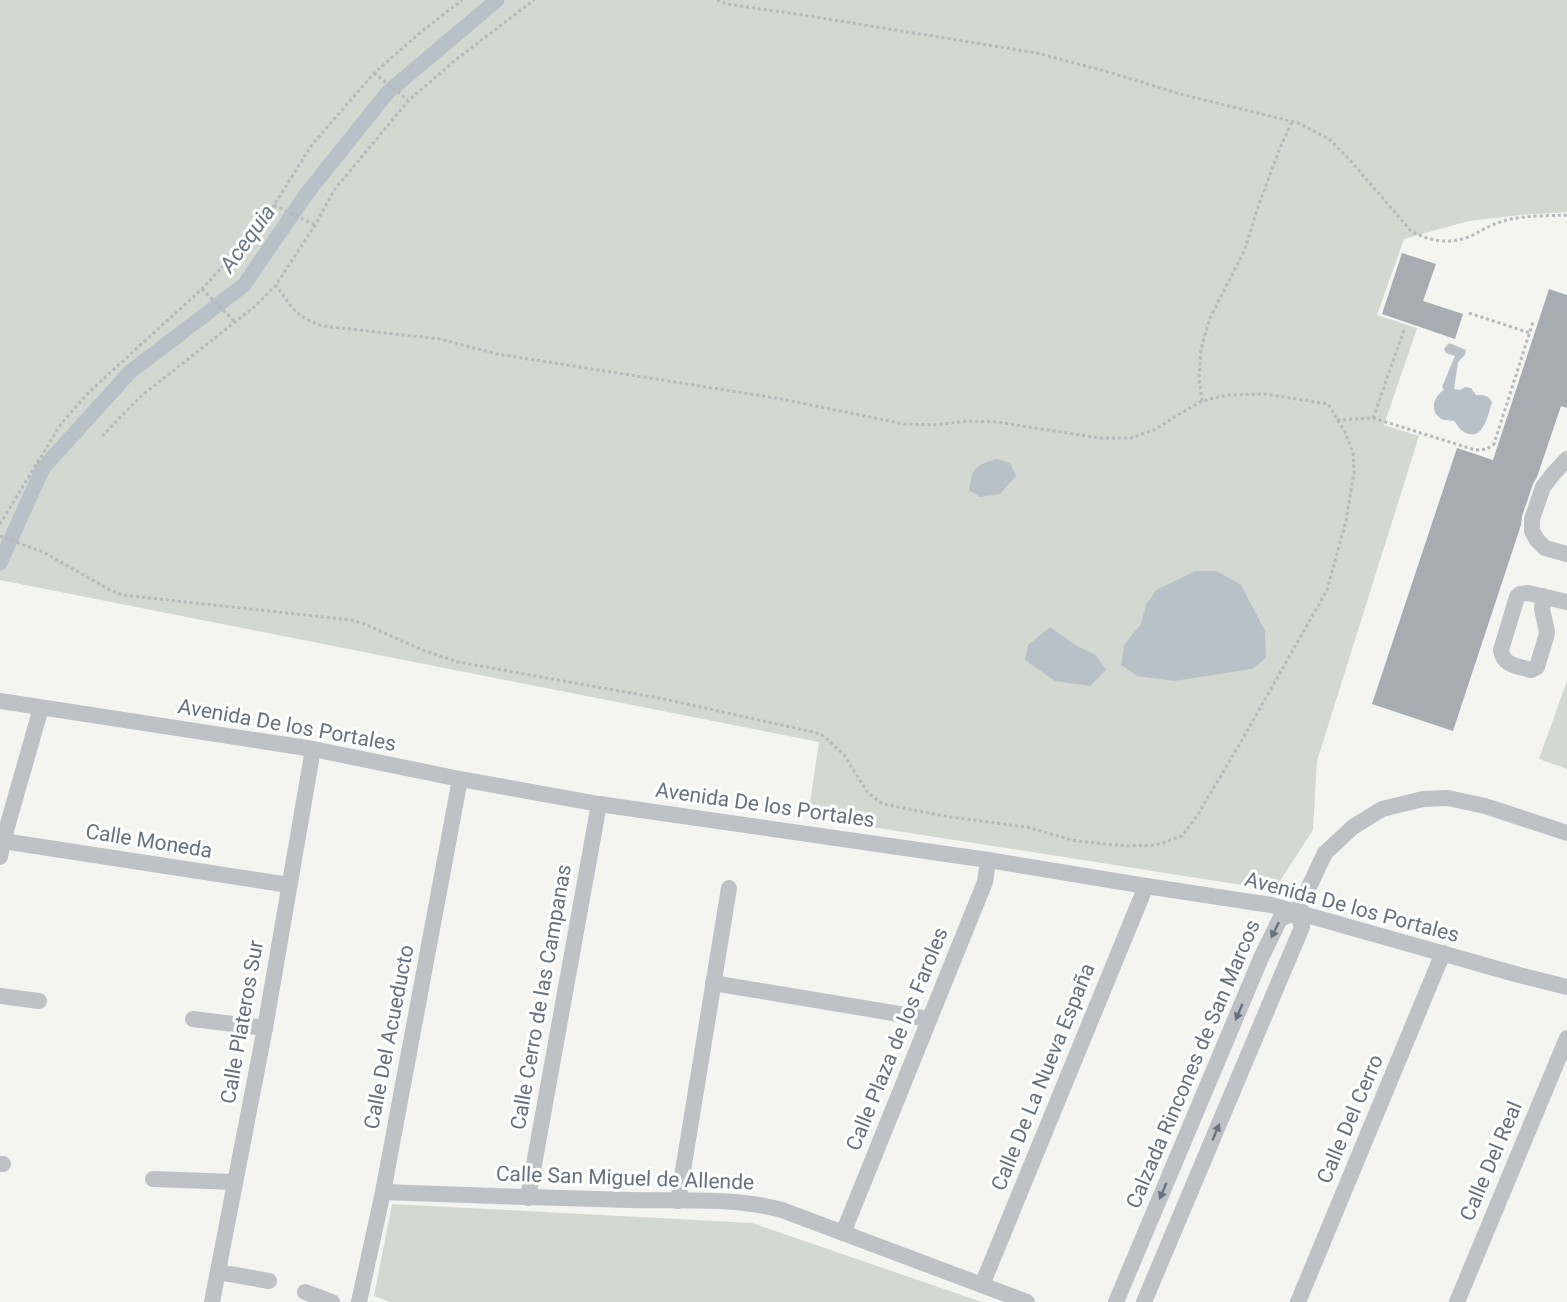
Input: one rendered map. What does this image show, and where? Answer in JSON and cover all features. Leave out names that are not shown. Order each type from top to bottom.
[{"type":"street","points":[[1567,459],[1543,487],[1532,519],[1532,531],[1537,540],[1545,548],[1567,554]]},
{"type":"street","points":[[1543,596],[1567,602]]},
{"type":"street","name":"Avenida De los Portales","points":[[0,701],[313,749],[599,804],[988,860],[1271,904],[1567,987]]},
{"type":"street","points":[[2,849],[41,708]]},
{"type":"street","name":"Calle Plateros Sur","points":[[212,1302],[265,1028],[313,749]]},
{"type":"street","name":"Calle Del Acueducto","points":[[359,1302],[383,1192],[460,779]]},
{"type":"street","points":[[1144,1302],[1302,927],[1297,912],[1325,853],[1353,827],[1382,809],[1423,799],[1448,798],[1485,806],[1567,832]]},
{"type":"street","name":"Calle Cerro de las Campanas","points":[[528,1198],[599,804]]},
{"type":"street","name":"Calle Moneda","points":[[2,849],[289,885]]},
{"type":"street","name":"Calle Plaza de los Faroles","points":[[843,1233],[985,882],[988,860]]},
{"type":"street","name":"Calle De La Nueva España","points":[[982,1285],[1146,886]]},
{"type":"street","points":[[678,1201],[729,888]]},
{"type":"street","name":"Calzada Rincones de San Marcos","points":[[1116,1302],[1261,958],[1280,919],[1297,912]]},
{"type":"street","name":"Calle Del Cerro","points":[[1298,1302],[1443,954]]},
{"type":"street","points":[[713,983],[929,1019]]},
{"type":"street","points":[[0,996],[39,1001]]},
{"type":"street","points":[[193,1019],[265,1028]]},
{"type":"street","name":"Calle Del Real","points":[[1457,1302],[1567,1038]]},
{"type":"street","points":[[153,1179],[235,1182]]},
{"type":"street","name":"Calle San Miguel de Allende","points":[[383,1192],[764,1205],[1027,1302]]},
{"type":"street","points":[[218,1272],[269,1281]]},
{"type":"street","points":[[305,1292],[332,1302]]},
{"type":"path","points":[[0,524],[61,424],[90,391],[202,289],[253,234],[311,146],[374,73],[462,0]]},
{"type":"path","points":[[102,436],[140,397],[254,307],[276,285],[315,225],[335,189],[409,100],[458,58],[534,0]]},
{"type":"path","points":[[717,0],[727,4],[1037,53],[1180,94],[1298,123],[1329,139],[1411,231],[1425,239],[1448,242],[1471,236],[1488,226],[1509,220],[1567,215]]},
{"type":"path","points":[[374,73],[409,100]]},
{"type":"path","points":[[1202,401],[1199,379],[1201,349],[1210,318],[1245,249],[1258,204],[1292,122]]},
{"type":"path","points":[[274,205],[315,225]]},
{"type":"path","points":[[2,536],[43,552],[122,595],[351,620],[458,662],[664,699],[813,732],[824,736],[844,754],[868,793],[883,804],[950,817],[1026,826],[1076,841],[1127,846],[1156,845],[1182,836],[1198,814],[1327,590],[1346,521],[1354,472],[1353,453],[1345,432],[1328,404],[1265,394],[1227,395],[1202,401],[1156,429],[1131,438],[1099,438],[997,422],[904,424],[776,398],[496,354],[440,339],[322,326],[305,320],[292,309],[276,285]]},
{"type":"path","points":[[202,289],[235,322]]},
{"type":"path","points":[[1469,313],[1530,333]]},
{"type":"path","points":[[1338,420],[1373,418],[1475,450],[1487,449],[1494,444],[1533,322]]},
{"type":"path","points":[[1373,418],[1404,330]]},
{"type":"shaded area","points":[[0,0],[1567,0],[1567,212],[1469,221],[1404,239],[1377,315],[1417,328],[1384,425],[1419,436],[1317,761],[1313,830],[1274,890],[808,817],[819,742],[0,580]]},
{"type":"shaded area","points":[[1449,343],[1466,350],[1465,355],[1458,362],[1454,389],[1471,388],[1476,395],[1483,395],[1492,402],[1484,426],[1476,434],[1464,432],[1454,421],[1440,418],[1434,410],[1434,402],[1444,390],[1442,387],[1455,356],[1446,353],[1444,349]]},
{"type":"shaded area","points":[[997,459],[1010,463],[1016,476],[1000,494],[980,497],[969,490],[976,468]]},
{"type":"shaded area","points":[[1195,571],[1217,571],[1241,585],[1265,631],[1266,658],[1252,669],[1174,681],[1137,676],[1121,665],[1124,645],[1141,624],[1146,605],[1156,590]]},
{"type":"shaded area","points":[[1050,627],[1077,646],[1096,655],[1106,670],[1090,686],[1055,681],[1025,660],[1028,645]]},
{"type":"shaded area","points":[[1567,681],[1567,769],[1539,759]]},
{"type":"shaded area","points":[[392,1204],[752,1223],[982,1302],[390,1302],[374,1296]]},
{"type":"building","points":[[1402,253],[1436,264],[1423,301],[1463,314],[1455,339],[1382,314]]},
{"type":"building","points":[[1549,289],[1567,295],[1567,408],[1561,406],[1533,484],[1453,731],[1372,704],[1457,448],[1493,460]]},
{"type":"waterway","name":"Acequia","points":[[0,563],[43,468],[130,372],[244,285],[307,193],[388,92],[497,0]]}]
